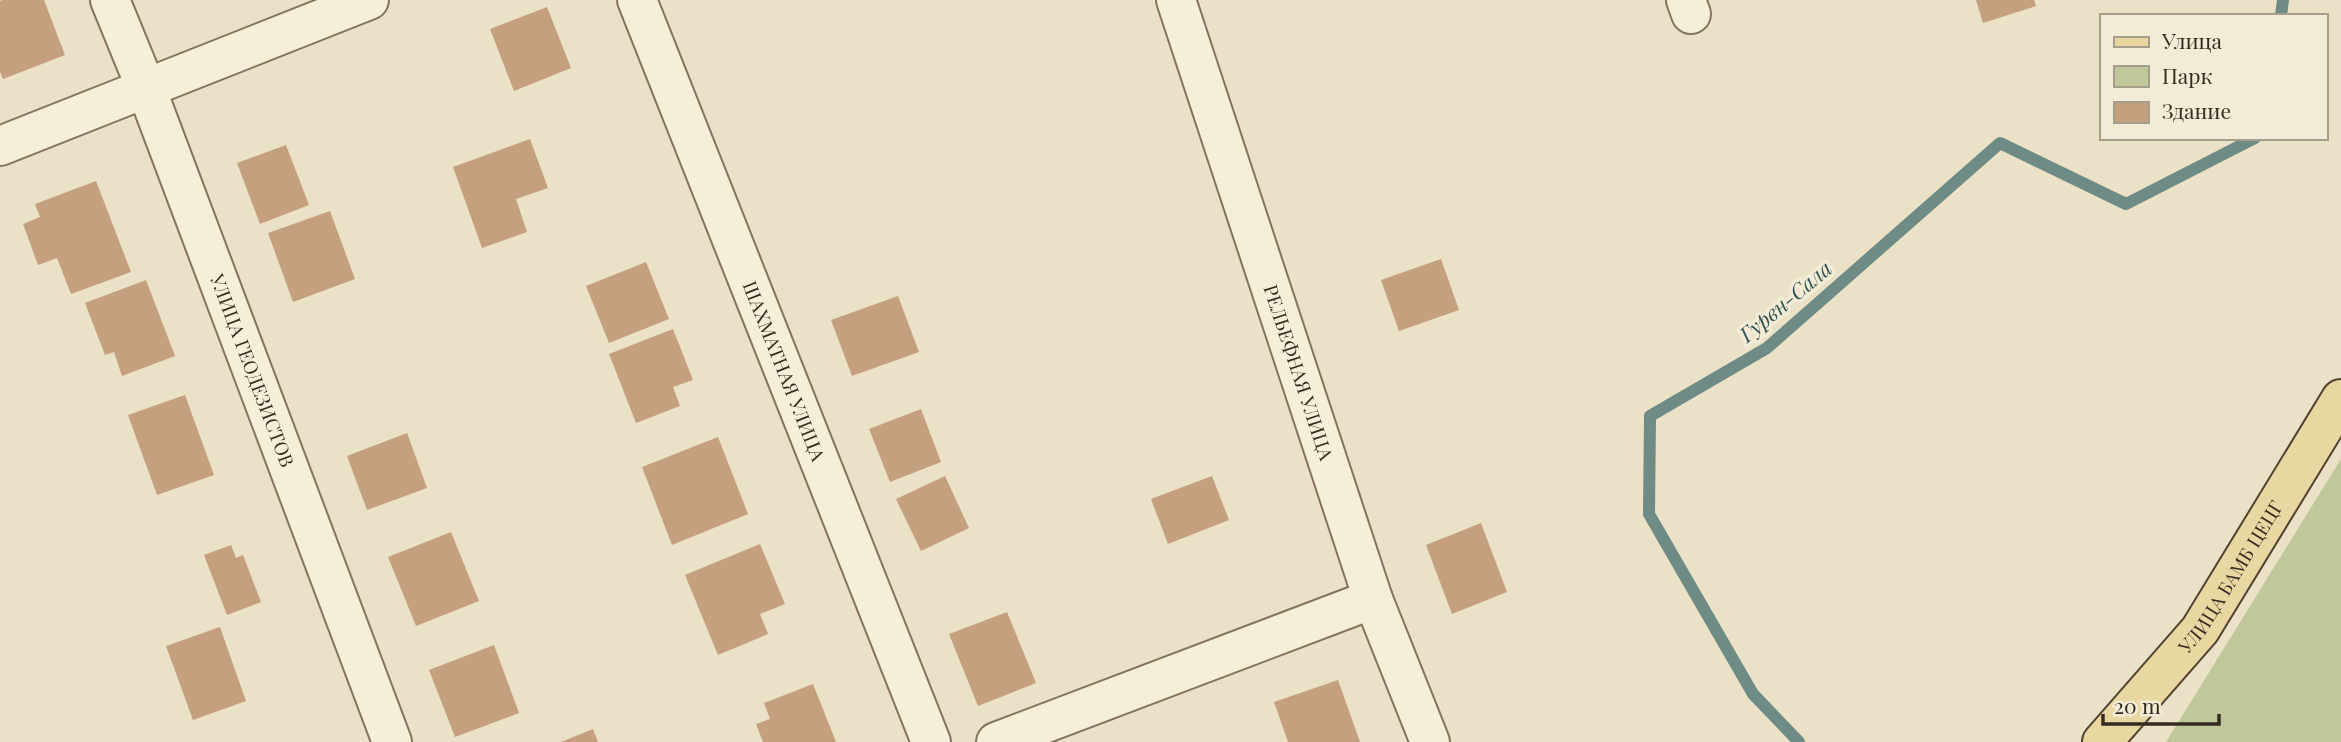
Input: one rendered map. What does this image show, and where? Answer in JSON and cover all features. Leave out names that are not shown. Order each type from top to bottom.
[{"type":"main road","name":"УЛИЦА БАМБ ЦЕЦГ","points":[[2102,742],[2200,630],[2341,399]]},
{"type":"street","name":"УЛИЦА ГЕОДЕЗИСТОВ","points":[[110,0],[146,88],[392,742]]},
{"type":"street","points":[[0,146],[369,0]]},
{"type":"street","name":"ШАХМАТНАЯ УЛИЦА","points":[[637,0],[930,742]]},
{"type":"street","name":"РЕЛЬЕФНАЯ УЛИЦА","points":[[1176,0],[1373,598],[1430,742]]},
{"type":"street","points":[[996,742],[1373,598]]},
{"type":"green space","points":[[2341,459],[2341,742],[2166,742]]},
{"type":"building","points":[[2,0],[44,0],[65,55],[3,79],[0,72]]},
{"type":"building","points":[[1976,0],[2034,0],[2036,6],[1983,23]]},
{"type":"building","points":[[547,7],[571,68],[514,91],[490,29]]},
{"type":"building","points":[[530,139],[548,188],[516,199],[527,232],[482,248],[453,167]]},
{"type":"building","points":[[286,145],[309,205],[260,224],[237,163]]},
{"type":"building","points":[[96,181],[131,272],[71,294],[57,258],[38,265],[23,224],[40,217],[35,204]]},
{"type":"building","points":[[330,211],[355,279],[293,302],[268,233]]},
{"type":"building","points":[[1441,259],[1459,310],[1399,331],[1381,280]]},
{"type":"building","points":[[646,262],[669,319],[609,343],[586,286]]},
{"type":"building","points":[[146,280],[175,356],[122,376],[114,352],[105,355],[85,303]]},
{"type":"building","points":[[898,296],[919,352],[852,376],[831,320]]},
{"type":"building","points":[[673,329],[693,380],[673,387],[680,406],[636,423],[609,354]]},
{"type":"building","points":[[185,395],[214,475],[157,495],[128,415]]},
{"type":"building","points":[[921,409],[941,462],[890,482],[869,429]]},
{"type":"building","points":[[407,433],[427,488],[367,510],[347,456]]},
{"type":"building","points":[[718,437],[748,514],[672,545],[642,467]]},
{"type":"building","points":[[945,476],[969,528],[921,551],[896,499]]},
{"type":"building","points":[[1212,476],[1229,520],[1168,544],[1151,499]]},
{"type":"building","points":[[1481,523],[1507,592],[1452,614],[1426,545]]},
{"type":"building","points":[[451,532],[479,601],[416,626],[388,557]]},
{"type":"building","points":[[760,544],[785,604],[760,614],[768,634],[718,655],[685,575]]},
{"type":"building","points":[[231,545],[236,558],[243,555],[261,602],[227,615],[204,555]]},
{"type":"building","points":[[1007,612],[1036,683],[978,706],[949,634]]},
{"type":"building","points":[[220,627],[246,701],[193,720],[166,646]]},
{"type":"building","points":[[494,645],[519,713],[455,737],[429,670]]},
{"type":"building","points":[[1338,680],[1360,742],[1288,742],[1274,702]]},
{"type":"building","points":[[813,684],[836,742],[763,742],[756,724],[770,719],[764,703]]},
{"type":"building","points":[[593,729],[598,742],[561,742]]},
{"type":"waterway","name":"Гурвн-Сала","points":[[2281,14],[2283,0]]},
{"type":"waterway","name":"Гурвн-Сала","points":[[1799,742],[1753,694],[1649,514],[1650,416],[1767,348],[2000,143],[2126,204],[2251,140]]}]
